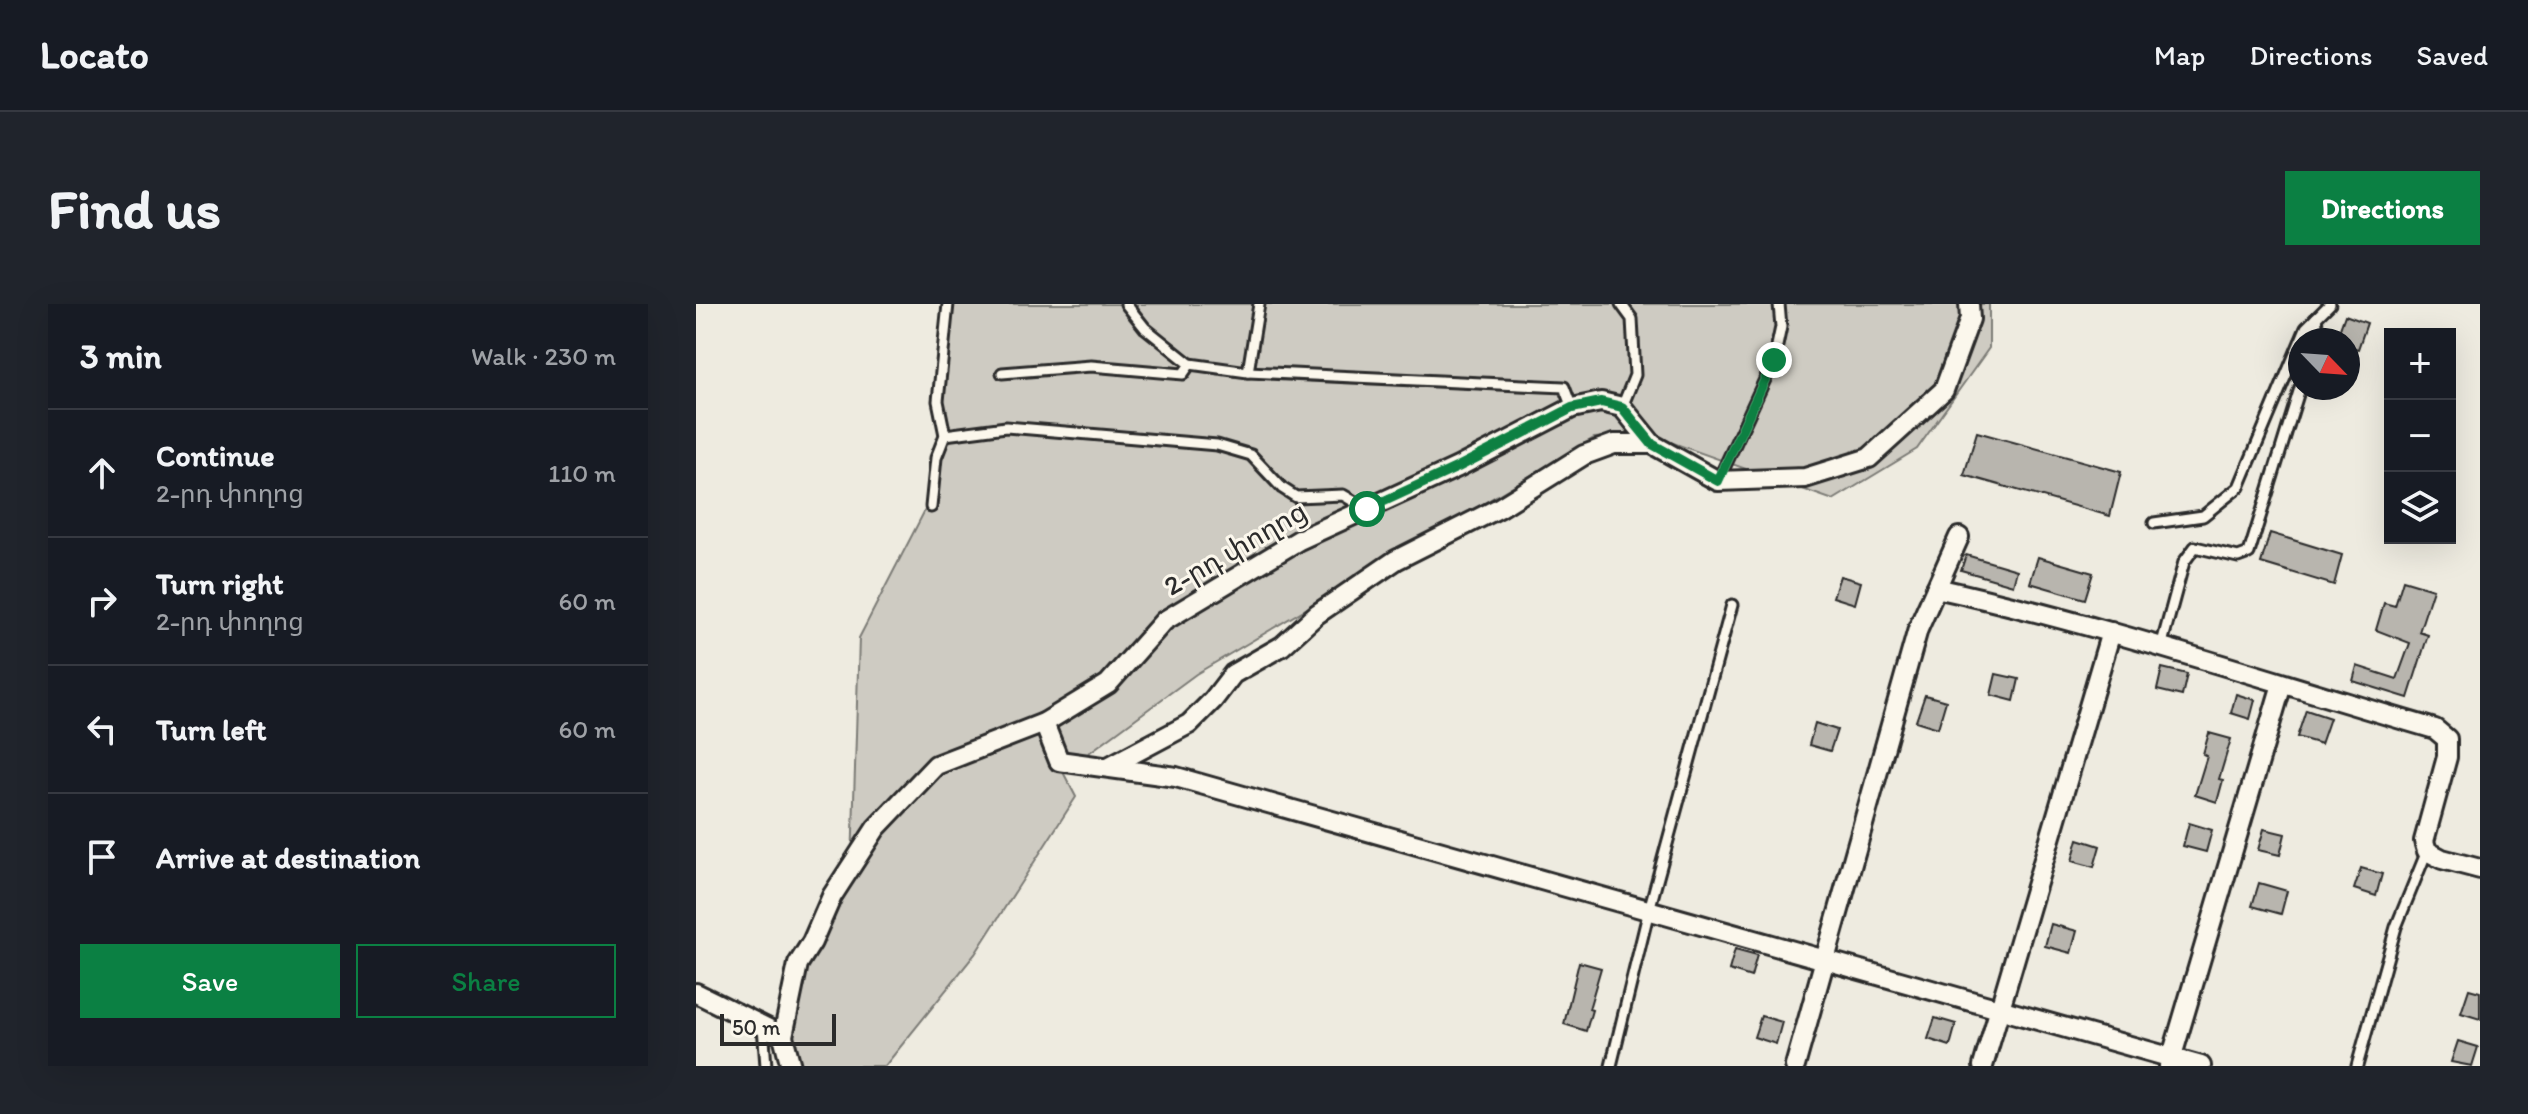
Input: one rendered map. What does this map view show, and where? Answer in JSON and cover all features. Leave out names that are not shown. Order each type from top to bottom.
[{"type":"street","points":[[1622,407],[1652,444],[1718,481],[1805,478],[1869,458],[1944,390],[1970,319],[1969,304]]},
{"type":"street","name":"2-րդ փողոց","points":[[783,1036],[798,964],[812,942],[832,896],[876,828],[936,765],[1044,723],[1108,684],[1164,621],[1299,540],[1458,467],[1572,408],[1601,402],[1622,407]]},
{"type":"street","points":[[1108,767],[1189,724],[1233,674],[1282,646],[1317,614],[1396,560],[1499,508],[1584,455],[1614,444],[1652,444]]},
{"type":"street","points":[[1795,1066],[1918,629],[1959,537]]},
{"type":"street","points":[[1936,588],[2026,608],[2111,632],[2435,729],[2447,739],[2447,757],[2424,841],[2427,851],[2442,859],[2480,869]]},
{"type":"street","points":[[1983,1066],[2111,632]]},
{"type":"street","points":[[2171,1062],[2282,684]]},
{"type":"street","points":[[1044,723],[1059,761],[1176,777],[1999,1009],[2171,1062],[2201,1066]]},
{"type":"street","points":[[696,993],[783,1036],[791,1066]]},
{"type":"lane","points":[[931,507],[936,458],[945,435],[938,401],[948,304]]},
{"type":"lane","points":[[1126,304],[1145,328],[1190,364],[1248,372],[1564,387],[1572,408]]},
{"type":"lane","points":[[1248,372],[1259,304]]},
{"type":"lane","points":[[1621,304],[1632,319],[1635,375],[1622,407]]},
{"type":"lane","points":[[1718,481],[1774,360],[1781,327],[1779,304]]},
{"type":"lane","points":[[2306,328],[2330,304]]},
{"type":"lane","points":[[2316,318],[2318,328]]},
{"type":"lane","points":[[1002,373],[1091,366],[1183,374],[1190,364]]},
{"type":"lane","points":[[2154,523],[2203,516],[2239,487],[2288,370]]},
{"type":"lane","points":[[2161,647],[2184,562],[2195,547],[2238,557],[2249,553],[2296,400]]},
{"type":"lane","points":[[945,435],[1006,427],[1217,445],[1251,455],[1282,488],[1296,497],[1343,495],[1367,509]]},
{"type":"lane","points":[[1611,1066],[1649,910],[1732,605]]},
{"type":"lane","points":[[2357,1066],[2396,927],[2427,851]]},
{"type":"lane","points":[[763,1026],[766,1066]]},
{"type":"shaded area","points":[[952,304],[1989,304],[1989,348],[1917,449],[1833,500],[1648,434],[1594,438],[1196,674],[1063,772],[1076,797],[975,954],[885,1066],[796,1066],[787,1037],[798,980],[852,865],[859,638],[940,481],[939,421]]},
{"type":"building","points":[[2345,315],[2367,323],[2360,343],[2360,328],[2340,328]]},
{"type":"building","points":[[1977,432],[2121,472],[2110,516],[1964,475]]},
{"type":"building","points":[[2270,533],[2342,555],[2334,585],[2261,563]]},
{"type":"building","points":[[1966,555],[2017,570],[2013,585],[1961,570]]},
{"type":"building","points":[[2038,557],[2093,573],[2085,599],[2030,583]]},
{"type":"building","points":[[1840,576],[1861,582],[1855,604],[1833,597]]},
{"type":"building","points":[[2403,580],[2433,589],[2419,632],[2428,635],[2408,698],[2353,681],[2357,666],[2397,679],[2410,643],[2376,630],[2384,603],[2395,606]]},
{"type":"building","points":[[2162,668],[2187,674],[2182,696],[2157,690]]},
{"type":"building","points":[[1996,674],[2019,679],[2014,701],[1991,695]]},
{"type":"building","points":[[2236,694],[2255,700],[2250,719],[2231,713]]},
{"type":"building","points":[[1925,695],[1946,701],[1938,728],[1916,721]]},
{"type":"building","points":[[2306,710],[2330,718],[2321,744],[2297,737]]},
{"type":"building","points":[[1815,723],[1837,730],[1830,751],[1809,745]]},
{"type":"building","points":[[2209,733],[2231,739],[2219,779],[2223,780],[2217,802],[2195,795],[2207,756],[2203,754]]},
{"type":"building","points":[[2189,823],[2212,830],[2206,852],[2183,846]]},
{"type":"building","points":[[2264,829],[2285,834],[2280,855],[2258,850]]},
{"type":"building","points":[[2078,839],[2100,846],[2094,867],[2072,861]]},
{"type":"building","points":[[2361,868],[2382,874],[2376,896],[2354,889]]},
{"type":"building","points":[[2259,883],[2287,891],[2281,914],[2252,906]]},
{"type":"building","points":[[2051,924],[2077,931],[2071,953],[2045,946]]},
{"type":"building","points":[[1735,949],[1757,955],[1751,977],[1729,970]]},
{"type":"building","points":[[1579,962],[1601,968],[1586,1031],[1564,1024]]},
{"type":"building","points":[[2469,989],[2480,992],[2480,1019],[2461,1013]]},
{"type":"building","points":[[1761,1016],[1782,1022],[1776,1044],[1754,1037]]},
{"type":"building","points":[[1935,1018],[1956,1024],[1950,1046],[1928,1039]]},
{"type":"building","points":[[2458,1041],[2478,1047],[2472,1066],[2451,1062]]},
{"type":"route","points":[[1367,509],[1458,467],[1572,408],[1601,402],[1622,407],[1652,444],[1718,481],[1774,360]]}]
